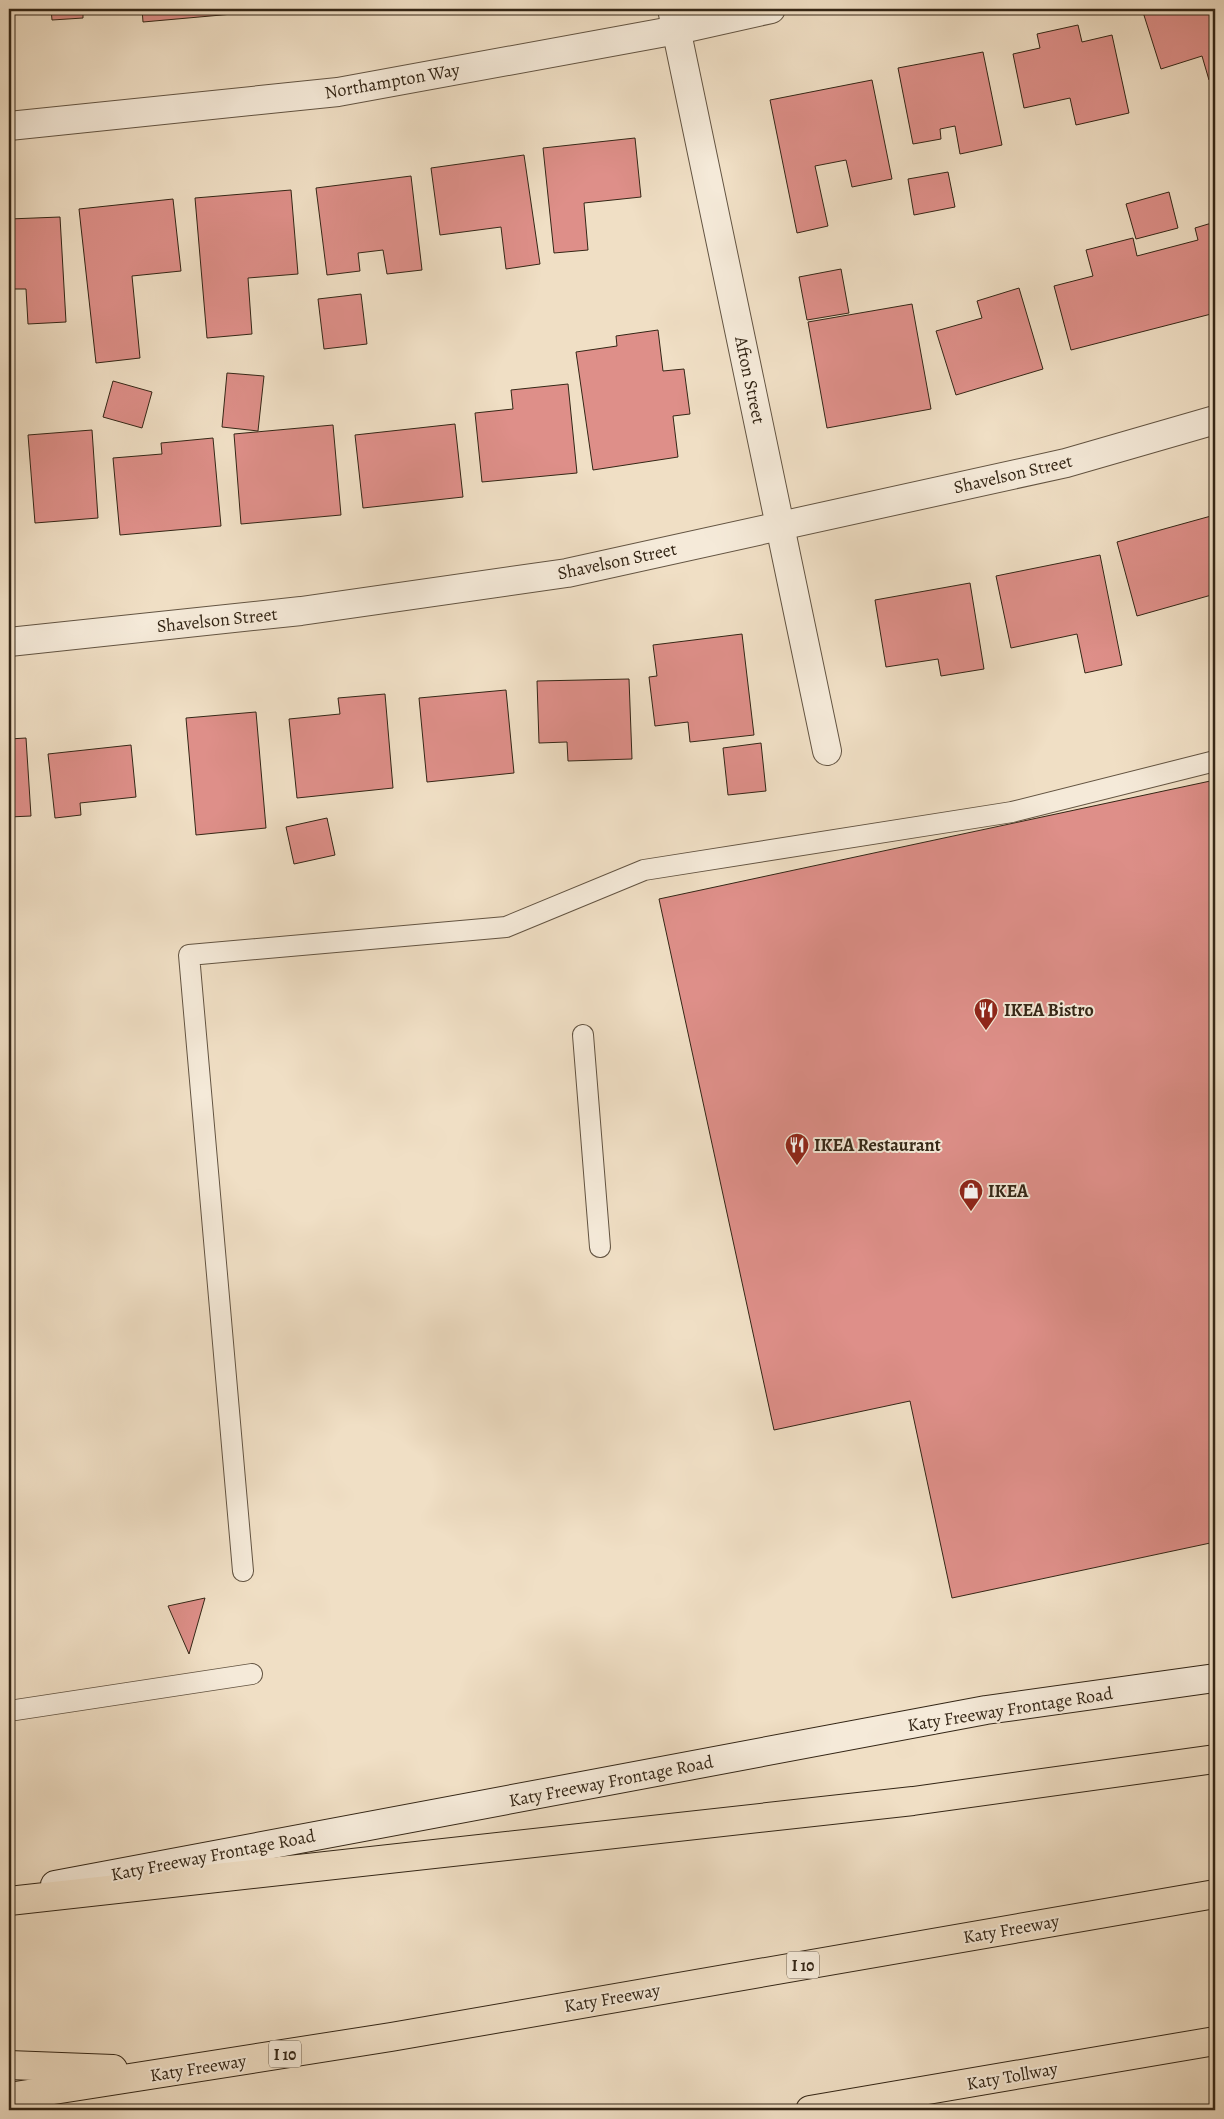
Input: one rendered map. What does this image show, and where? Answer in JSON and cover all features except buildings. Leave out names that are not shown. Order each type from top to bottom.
[{"type":"highway","points":[[9,1901],[913,1801],[1215,1759]]},
{"type":"highway","name":"Katy Freeway","points":[[9,2097],[179,2072],[391,2037],[1215,1894]]},
{"type":"highway","name":"Katy Tollway","points":[[810,2110],[1215,2041]]},
{"type":"highway","points":[[9,2065],[179,2072]]},
{"type":"street","name":"Northampton Way","points":[[9,126],[338,92],[675,20],[771,9]]},
{"type":"street","name":"Afton Street","points":[[675,20],[827,751]]},
{"type":"street","name":"Shavelson Street","points":[[9,642],[301,611],[567,573],[1066,463],[1215,420]]},
{"type":"street","name":"Katy Freeway Frontage Road","points":[[9,1894],[986,1710],[1215,1678]]},
{"type":"lane","points":[[243,1571],[189,955],[506,927],[644,870],[1012,812],[1215,761]]},
{"type":"lane","points":[[583,1034],[600,1247]]},
{"type":"lane","points":[[9,1710],[252,1674]]},
{"type":"place","name":"IKEA Bistro","points":[[986,1031]]},
{"type":"place","name":"IKEA Restaurant","points":[[797,1166]]},
{"type":"place","name":"IKEA","points":[[971,1212]]}]
